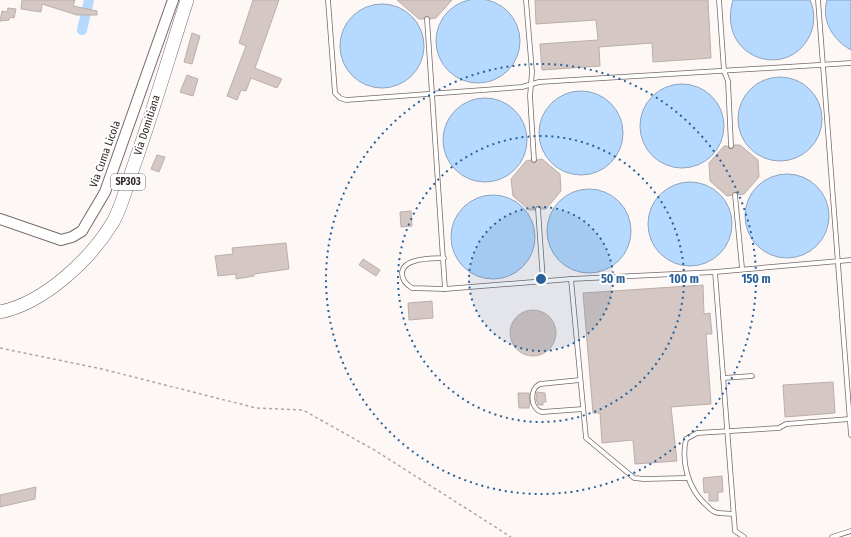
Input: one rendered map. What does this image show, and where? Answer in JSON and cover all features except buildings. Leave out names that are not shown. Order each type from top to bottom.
[{"type":"main road","name":"Via Domitiana","points":[[0,312],[17,309],[59,283],[92,252],[114,221],[146,131],[187,0]]},
{"type":"street","name":"Via Cuma Licola","points":[[0,219],[61,240],[72,237],[82,231],[104,192],[173,0]]},
{"type":"lane","points":[[328,0],[335,93],[340,98],[346,100],[522,87],[539,82],[851,63]]},
{"type":"lane","points":[[526,0],[534,160]]},
{"type":"lane","points":[[719,0],[724,71],[728,82],[732,146]]},
{"type":"lane","points":[[818,0],[851,435]]},
{"type":"lane","points":[[427,19],[445,289]]},
{"type":"lane","points":[[735,195],[742,268]]},
{"type":"lane","points":[[538,209],[543,281]]},
{"type":"lane","points":[[444,258],[411,262],[406,266],[402,275],[407,285],[412,288],[445,289],[571,279],[715,272],[742,268],[851,260]]},
{"type":"lane","points":[[715,272],[733,514],[735,531],[744,537]]},
{"type":"lane","points":[[571,279],[586,438],[634,478],[687,478]]},
{"type":"lane","points":[[723,378],[752,376]]},
{"type":"lane","points":[[580,380],[540,384],[535,386],[533,390],[534,407],[537,411],[542,412],[583,409]]},
{"type":"lane","points":[[733,514],[715,512],[699,498],[687,478],[684,446],[686,438],[697,433],[726,430],[779,428],[786,424],[850,419]]},
{"type":"lane","points":[[832,537],[851,532]]},
{"type":"path","points":[[0,348],[102,369],[256,408],[304,410],[376,452],[511,537]]},
{"type":"water","points":[[478,-1],[494,2],[508,11],[517,25],[520,41],[517,57],[508,71],[494,80],[478,83],[462,80],[448,71],[439,57],[436,41],[439,25],[448,11],[462,2]]},
{"type":"water","points":[[733,0],[810,0],[814,18],[810,35],[800,49],[786,58],[771,60],[757,57],[744,49],[735,37],[731,20]]},
{"type":"water","points":[[827,0],[851,0],[851,50],[839,41],[830,29],[826,15]]},
{"type":"water","points":[[382,4],[398,7],[412,16],[421,30],[424,46],[421,62],[412,76],[398,85],[382,88],[366,85],[352,76],[343,62],[340,46],[343,30],[352,16],[366,7]]},
{"type":"water","points":[[780,77],[796,80],[810,89],[819,103],[822,119],[819,135],[810,149],[796,158],[780,161],[764,158],[750,149],[741,135],[738,119],[741,103],[750,89],[764,80]]},
{"type":"water","points":[[682,84],[698,87],[712,96],[721,110],[724,126],[721,142],[712,156],[698,165],[682,168],[666,165],[652,156],[643,142],[640,126],[643,110],[652,96],[666,87]]},
{"type":"water","points":[[581,91],[597,94],[611,103],[620,117],[623,133],[620,149],[611,163],[597,172],[581,175],[565,172],[551,163],[542,149],[539,133],[542,117],[551,103],[565,94]]},
{"type":"water","points":[[485,98],[501,101],[515,110],[524,124],[527,140],[524,156],[515,170],[501,179],[485,182],[469,179],[455,170],[446,156],[443,140],[446,124],[455,110],[469,101]]},
{"type":"water","points":[[787,174],[803,177],[817,186],[826,200],[829,216],[826,232],[817,246],[803,255],[787,258],[771,255],[757,246],[748,232],[745,216],[748,200],[757,186],[771,177]]},
{"type":"water","points":[[690,182],[706,185],[720,194],[729,208],[732,224],[729,240],[720,254],[706,263],[690,266],[674,263],[660,254],[651,240],[648,224],[651,208],[660,194],[674,185]]},
{"type":"water","points":[[589,189],[605,192],[619,201],[628,215],[631,231],[628,247],[619,261],[605,270],[589,273],[573,270],[559,261],[550,247],[547,231],[550,215],[559,201],[573,192]]},
{"type":"water","points":[[493,195],[509,198],[523,207],[532,221],[535,237],[532,253],[523,267],[509,276],[493,279],[477,276],[463,267],[454,253],[451,237],[454,221],[463,207],[477,198]]},
{"type":"waterway","points":[[82,30],[89,0]]}]
